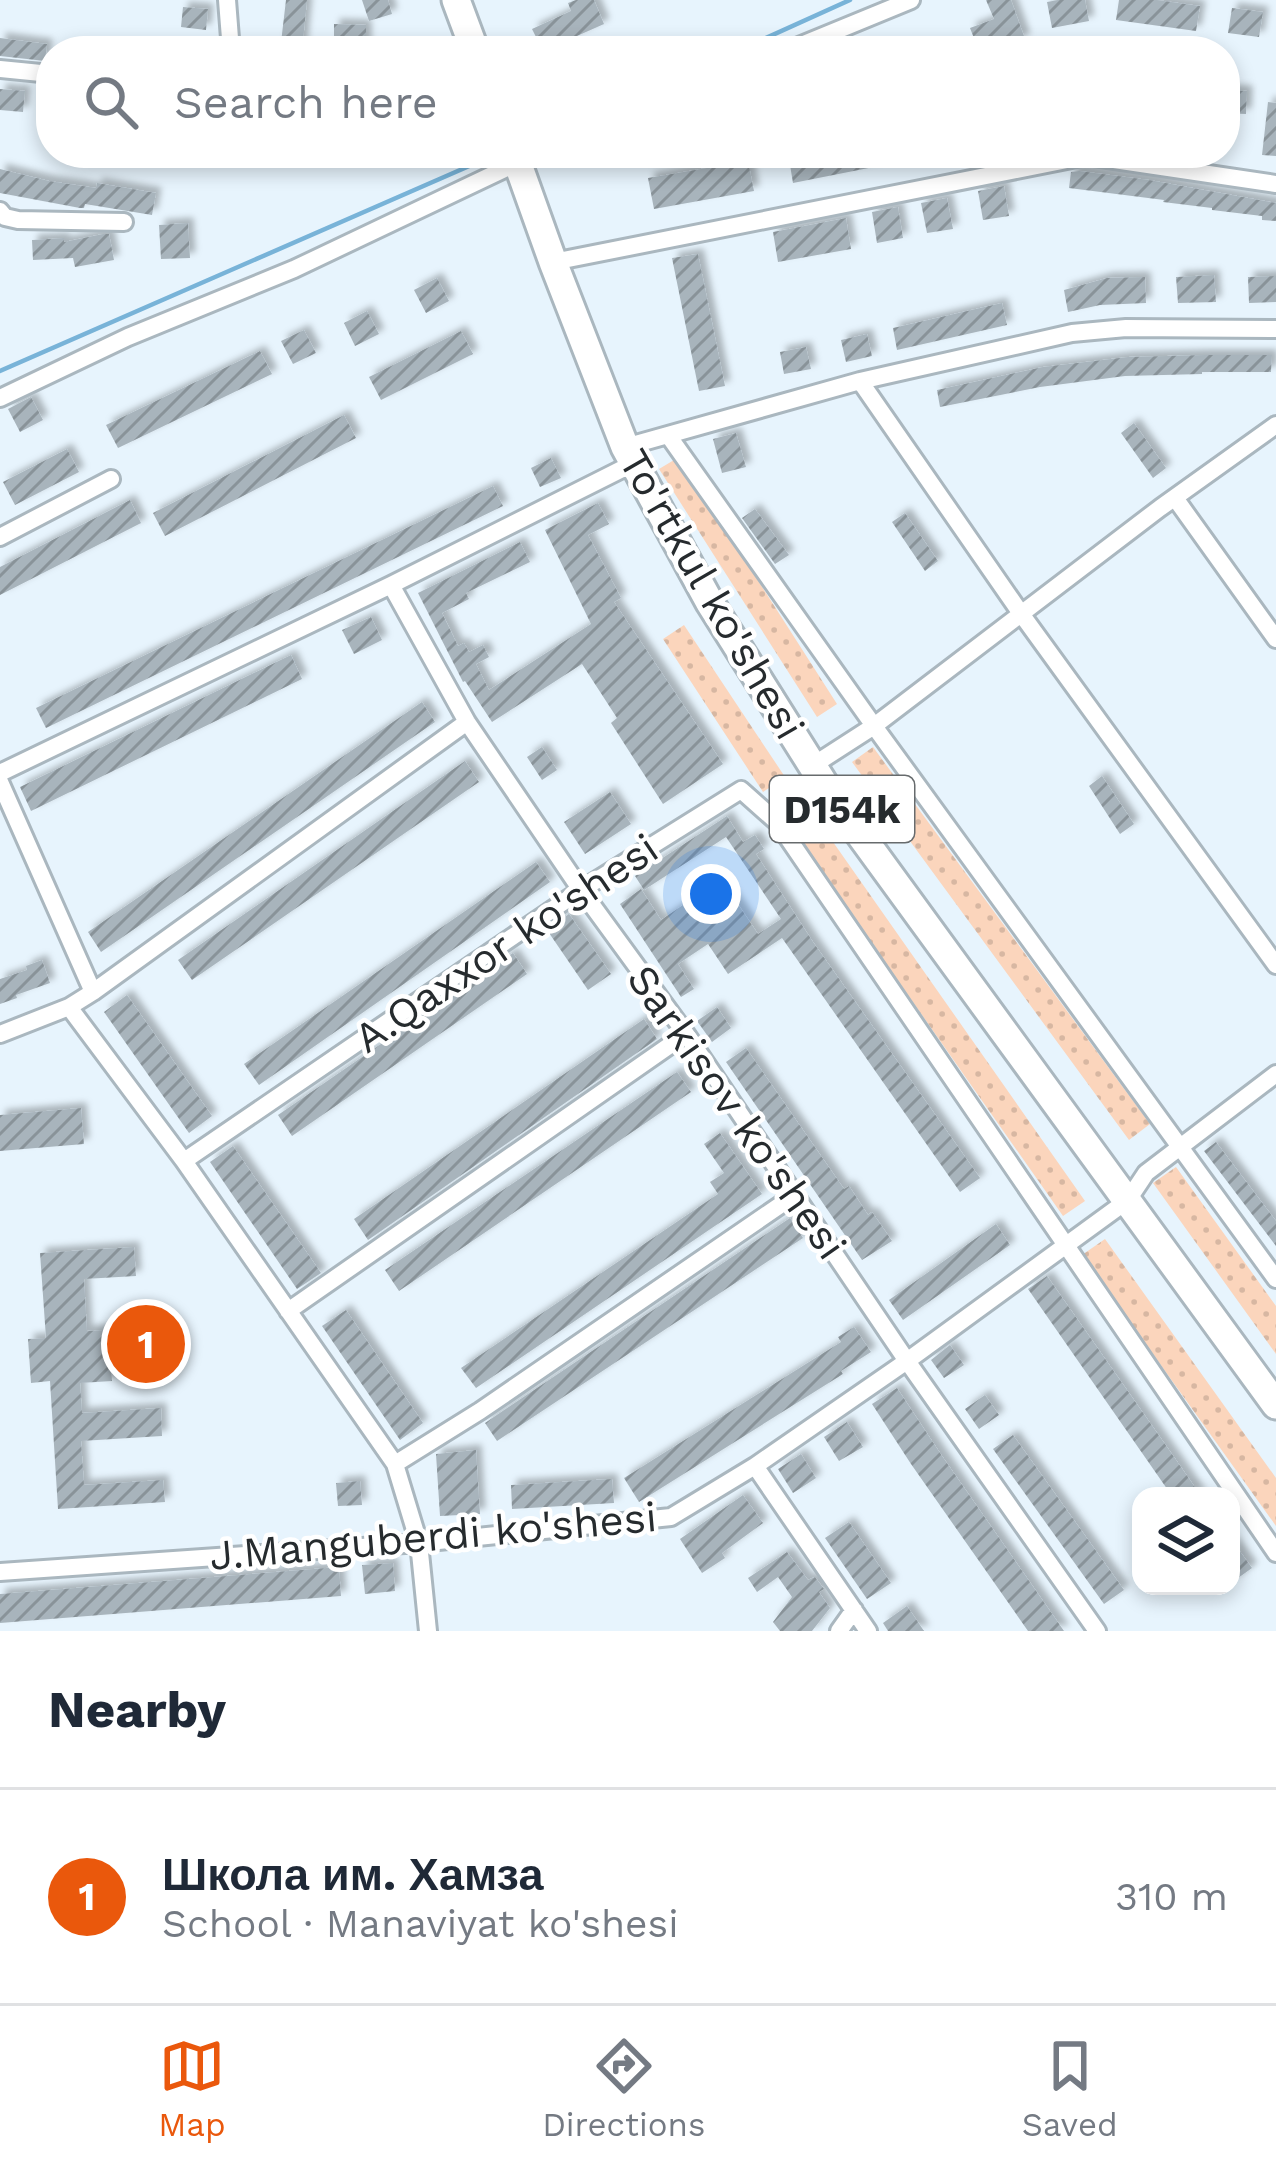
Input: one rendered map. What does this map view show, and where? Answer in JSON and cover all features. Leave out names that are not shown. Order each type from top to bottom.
[{"type":"main road","points":[[456,0],[469,36]]},
{"type":"main road","name":"To'rtkul ko'shesi","points":[[525,168],[553,262],[628,456],[710,603],[829,792],[1276,1405]]},
{"type":"street","points":[[227,0],[231,36]]},
{"type":"street","points":[[823,36],[911,0]]},
{"type":"street","points":[[0,69],[36,73]]},
{"type":"street","points":[[0,398],[128,337],[293,269],[495,168]]},
{"type":"street","points":[[553,262],[1027,168]]},
{"type":"street","points":[[1168,168],[1276,184]]},
{"type":"street","points":[[0,211],[18,220],[124,222]]},
{"type":"street","points":[[93,992],[0,777],[391,585],[668,435],[860,381],[1072,333],[1126,328],[1276,329]]},
{"type":"street","points":[[860,381],[1022,615],[1276,965]]},
{"type":"street","points":[[812,766],[874,726],[1276,425]]},
{"type":"street","points":[[668,435],[1276,1279]]},
{"type":"street","points":[[0,537],[111,479]]},
{"type":"street","points":[[1175,498],[1276,639]]},
{"type":"street","name":"Sarkisov ko'shesi","points":[[391,585],[467,722],[1097,1631]]},
{"type":"street","points":[[0,1034],[69,1007],[93,992],[467,722]]},
{"type":"street","name":"A.Qaxxor ko'shesi","points":[[184,1161],[581,890],[741,790],[777,822]]},
{"type":"street","points":[[829,792],[777,822],[1276,1553]]},
{"type":"street","points":[[69,1007],[184,1161],[395,1464],[419,1543],[428,1631]]},
{"type":"street","points":[[288,1311],[686,1034]]},
{"type":"street","name":"J.Manguberdi ko'shesi","points":[[0,1572],[419,1543],[671,1517],[755,1466],[907,1361],[1128,1200],[1145,1173],[1276,1074]]},
{"type":"street","points":[[395,1464],[795,1195]]},
{"type":"street","points":[[755,1466],[868,1631]]},
{"type":"street","points":[[839,1631],[854,1610]]},
{"type":"shaded area","points":[[679,457],[837,704],[817,717],[659,469]]},
{"type":"shaded area","points":[[684,625],[785,777],[763,792],[663,639]]},
{"type":"shaded area","points":[[873,747],[1150,1124],[1129,1140],[852,762]]},
{"type":"shaded area","points":[[819,822],[1085,1201],[1063,1216],[797,837]]},
{"type":"shaded area","points":[[1176,1167],[1276,1306],[1276,1354],[1153,1183]]},
{"type":"shaded area","points":[[1105,1239],[1276,1478],[1276,1526],[1082,1255]]},
{"type":"building","points":[[286,0],[307,0],[303,36],[282,36]]},
{"type":"building","points":[[362,0],[388,0],[392,14],[369,21]]},
{"type":"building","points":[[594,0],[604,24],[577,36],[536,36],[532,29],[571,11],[568,3]]},
{"type":"building","points":[[986,0],[1011,0],[1024,36],[973,36],[970,28],[994,19]]},
{"type":"building","points":[[1085,0],[1089,21],[1052,28],[1047,2]]},
{"type":"building","points":[[1119,0],[1200,6],[1196,31],[1116,20]]},
{"type":"building","points":[[183,7],[208,9],[206,30],[181,27]]},
{"type":"building","points":[[1232,8],[1263,12],[1259,37],[1228,33]]},
{"type":"building","points":[[334,24],[366,25],[366,36],[334,36]]},
{"type":"building","points":[[0,38],[36,43],[36,60],[0,56]]},
{"type":"building","points":[[0,89],[25,91],[23,112],[0,110]]},
{"type":"building","points":[[1240,91],[1247,91],[1246,114],[1240,114]]},
{"type":"building","points":[[1268,102],[1276,103],[1276,156],[1262,155]]},
{"type":"building","points":[[707,168],[749,168],[754,191],[654,209],[648,178]]},
{"type":"building","points":[[790,168],[869,168],[793,183]]},
{"type":"building","points":[[0,169],[49,181],[156,193],[152,215],[0,193]]},
{"type":"building","points":[[1071,172],[1276,203],[1276,221],[1069,188]]},
{"type":"building","points":[[1004,186],[1009,216],[983,220],[978,191]]},
{"type":"building","points":[[947,198],[953,229],[927,233],[921,203]]},
{"type":"building","points":[[898,207],[903,238],[877,243],[872,212]]},
{"type":"building","points":[[846,218],[851,249],[778,262],[773,232]]},
{"type":"building","points":[[188,223],[190,258],[161,259],[159,225]]},
{"type":"building","points":[[109,234],[114,260],[75,267],[73,258],[33,260],[32,240],[64,238],[64,242]]},
{"type":"building","points":[[698,254],[725,386],[699,391],[672,258]]},
{"type":"building","points":[[1214,275],[1216,302],[1178,303],[1176,277]]},
{"type":"building","points":[[1276,276],[1276,302],[1249,303],[1248,277]]},
{"type":"building","points":[[1145,277],[1146,303],[1068,312],[1064,290],[1107,278]]},
{"type":"building","points":[[437,278],[449,301],[426,313],[414,290]]},
{"type":"building","points":[[1002,303],[1007,325],[897,350],[893,328]]},
{"type":"building","points":[[367,311],[379,334],[355,346],[344,323]]},
{"type":"building","points":[[304,330],[316,353],[293,364],[281,341]]},
{"type":"building","points":[[461,331],[473,354],[381,400],[369,377]]},
{"type":"building","points":[[867,334],[872,356],[846,362],[841,340]]},
{"type":"building","points":[[806,347],[811,369],[784,374],[780,352]]},
{"type":"building","points":[[260,351],[272,374],[118,448],[106,425]]},
{"type":"building","points":[[1272,355],[1271,372],[1125,376],[940,407],[937,390],[1043,367],[1128,357]]},
{"type":"building","points":[[31,397],[43,420],[20,432],[8,409]]},
{"type":"building","points":[[344,415],[356,438],[165,536],[153,513]]},
{"type":"building","points":[[1134,423],[1166,468],[1153,478],[1121,433]]},
{"type":"building","points":[[736,433],[746,467],[722,473],[713,439]]},
{"type":"building","points":[[67,449],[79,472],[15,505],[3,482]]},
{"type":"building","points":[[551,458],[561,478],[540,487],[531,468]]},
{"type":"building","points":[[493,486],[503,506],[46,728],[36,708]]},
{"type":"building","points":[[130,500],[141,523],[0,595],[0,567]]},
{"type":"building","points":[[598,503],[609,524],[588,535],[621,598],[614,602],[723,764],[663,804],[611,723],[617,718],[582,664],[492,722],[463,682],[418,593],[520,542],[530,562],[466,593],[469,599],[442,613],[458,646],[464,643],[469,652],[483,645],[489,657],[476,664],[489,690],[591,624],[545,530]]},
{"type":"building","points":[[755,509],[789,555],[775,564],[742,518]]},
{"type":"building","points":[[905,513],[938,561],[925,571],[892,522]]},
{"type":"building","points":[[371,617],[382,640],[354,654],[342,630]]},
{"type":"building","points":[[291,655],[302,679],[31,811],[20,787]]},
{"type":"building","points":[[422,702],[435,722],[101,952],[88,932]]},
{"type":"building","points":[[542,747],[557,770],[542,780],[527,757]]},
{"type":"building","points":[[465,761],[479,782],[192,980],[178,960]]},
{"type":"building","points":[[1102,776],[1134,824],[1120,834],[1089,786]]},
{"type":"building","points":[[610,792],[631,824],[585,854],[564,822]]},
{"type":"building","points":[[727,816],[743,842],[755,835],[764,849],[756,854],[813,942],[980,1178],[960,1192],[782,938],[728,974],[708,944],[678,964],[694,989],[681,997],[620,904],[641,889],[661,920],[721,879],[758,934],[781,919],[726,837],[644,890],[635,876]]},
{"type":"building","points":[[536,862],[550,882],[259,1085],[244,1064]]},
{"type":"building","points":[[569,914],[611,974],[588,990],[547,930]]},
{"type":"building","points":[[513,953],[527,974],[292,1136],[278,1115]]},
{"type":"building","points":[[42,960],[50,983],[0,1004],[0,979]]},
{"type":"building","points":[[127,995],[212,1116],[189,1133],[104,1012]]},
{"type":"building","points":[[717,1007],[731,1028],[712,1042],[697,1021]]},
{"type":"building","points":[[644,1019],[657,1039],[368,1240],[354,1219]]},
{"type":"building","points":[[746,1048],[844,1189],[849,1186],[892,1241],[862,1260],[726,1062]]},
{"type":"building","points":[[677,1072],[691,1092],[399,1291],[385,1270]]},
{"type":"building","points":[[81,1108],[84,1144],[0,1151],[0,1115]]},
{"type":"building","points":[[720,1133],[762,1194],[476,1388],[461,1368],[718,1194],[710,1182],[724,1173],[704,1144]]},
{"type":"building","points":[[1216,1142],[1276,1221],[1276,1246],[1204,1151]]},
{"type":"building","points":[[233,1146],[321,1273],[297,1289],[210,1162]]},
{"type":"building","points":[[790,1218],[803,1238],[497,1441],[485,1423]]},
{"type":"building","points":[[996,1224],[1010,1245],[903,1320],[889,1300]]},
{"type":"building","points":[[134,1247],[136,1276],[84,1279],[87,1331],[108,1330],[112,1381],[80,1383],[82,1413],[161,1408],[162,1436],[81,1441],[84,1485],[163,1480],[165,1502],[58,1509],[50,1381],[31,1383],[28,1339],[46,1338],[40,1253]]},
{"type":"building","points":[[1047,1276],[1195,1487],[1166,1487],[1028,1289]]},
{"type":"building","points":[[346,1310],[423,1423],[400,1440],[322,1326]]},
{"type":"building","points":[[854,1327],[871,1352],[639,1502],[624,1478],[841,1342],[838,1337]]},
{"type":"building","points":[[950,1345],[964,1365],[944,1378],[931,1360]]},
{"type":"building","points":[[897,1388],[1064,1631],[1028,1631],[911,1464],[872,1404]]},
{"type":"building","points":[[985,1395],[999,1415],[979,1429],[965,1409]]},
{"type":"building","points":[[847,1422],[863,1447],[839,1461],[824,1437]]},
{"type":"building","points":[[1013,1435],[1124,1590],[1104,1604],[993,1449]]},
{"type":"building","points":[[476,1450],[480,1514],[440,1516],[436,1454]]},
{"type":"building","points":[[801,1454],[816,1478],[793,1493],[778,1469]]},
{"type":"building","points":[[612,1479],[614,1503],[512,1509],[511,1485]]},
{"type":"building","points":[[360,1481],[362,1505],[338,1506],[336,1483]]},
{"type":"building","points":[[743,1495],[763,1523],[702,1573],[680,1539]]},
{"type":"building","points":[[849,1522],[891,1583],[867,1599],[825,1538]]},
{"type":"building","points":[[1240,1551],[1252,1568],[1240,1577]]},
{"type":"building","points":[[787,1552],[808,1580],[815,1577],[824,1589],[819,1592],[830,1608],[812,1631],[780,1631],[773,1622],[792,1597],[778,1577],[757,1592],[748,1578]]},
{"type":"building","points":[[393,1563],[395,1591],[365,1594],[362,1565]]},
{"type":"building","points":[[339,1567],[341,1596],[0,1623],[0,1594]]},
{"type":"building","points":[[907,1606],[924,1631],[888,1631],[883,1623]]},
{"type":"waterway","points":[[770,36],[850,0]]},
{"type":"waterway","points":[[0,371],[465,168]]},
{"type":"place","name":"Школа им. Хамза","points":[[146,1344]]}]
